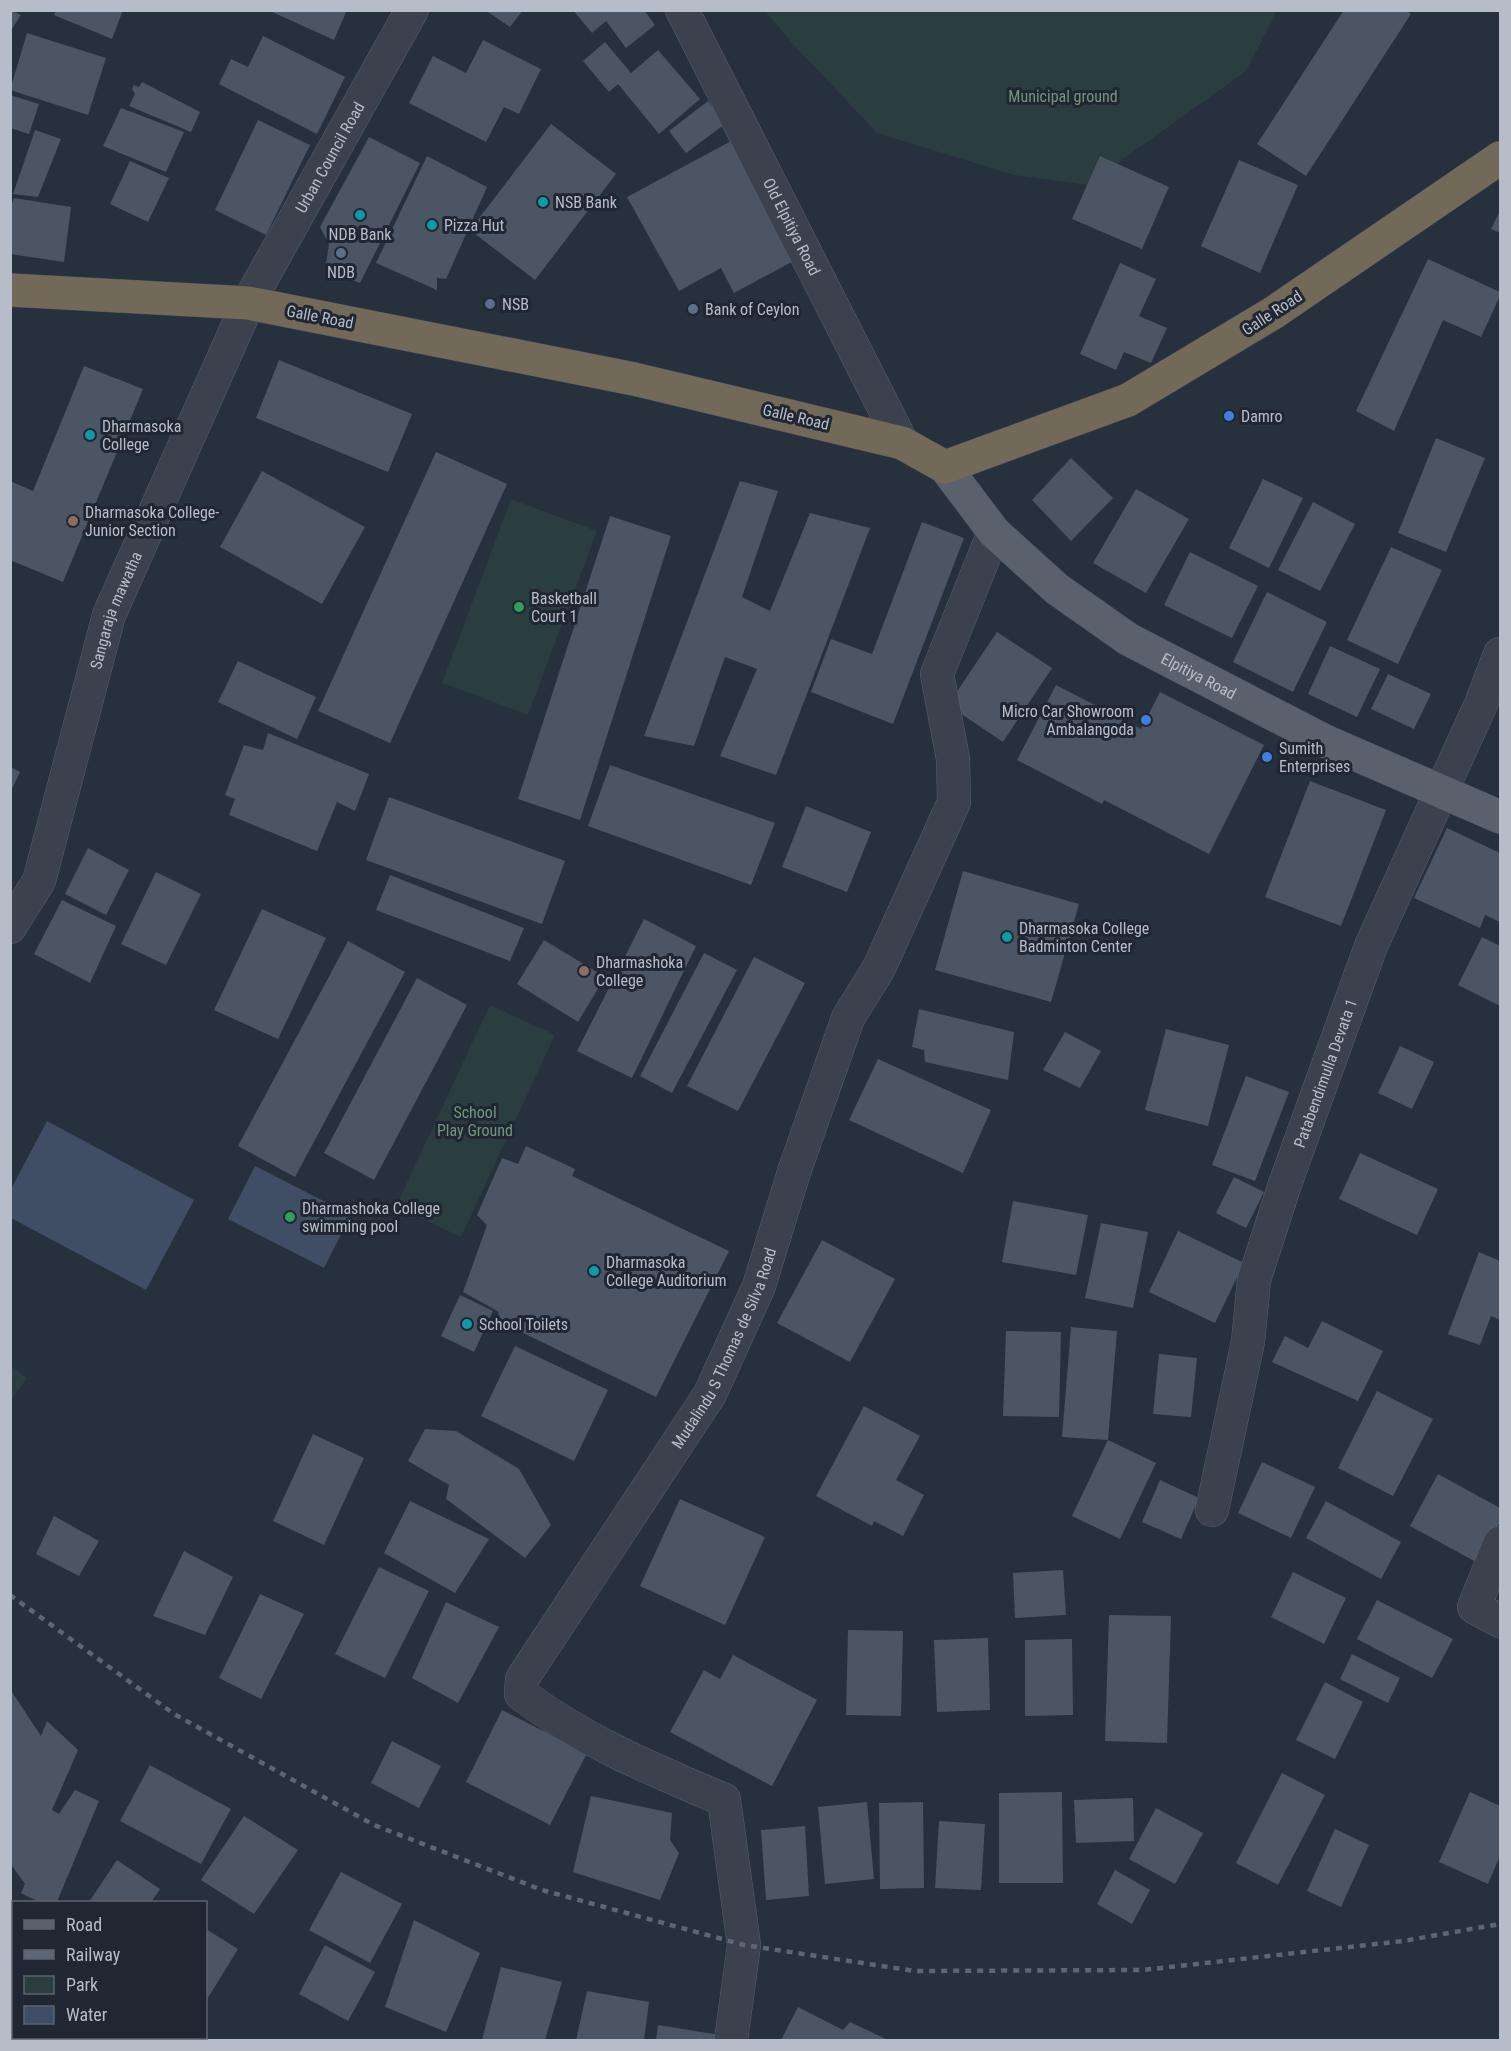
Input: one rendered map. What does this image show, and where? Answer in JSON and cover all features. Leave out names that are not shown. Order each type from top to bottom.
[{"type":"highway","name":"Galle Road","points":[[10,290],[248,303],[634,379],[902,443],[945,467],[1128,400],[1273,313],[1500,158]]},
{"type":"main road","name":"Elpitiya Road","points":[[945,467],[994,532],[1057,589],[1128,639],[1325,741],[1500,817]]},
{"type":"street","name":"Urban Council Road","points":[[248,303],[412,10]]},
{"type":"street","name":"Old Elpitiya Road","points":[[682,10],[902,443]]},
{"type":"street","name":"Sangaraja mawatha","points":[[10,927],[39,881],[109,615],[248,303]]},
{"type":"street","name":"Mudalindu S Thomas de Silva Road","points":[[731,2040],[744,1945],[724,1800],[620,1755],[545,1712],[521,1694],[522,1679],[710,1394],[759,1286],[794,1172],[848,1018],[879,968],[954,802],[953,759],[937,674],[994,532]]},
{"type":"street","name":"Patabendimulla Devata 1","points":[[1212,1510],[1248,1342],[1254,1280],[1371,946],[1500,654]]},
{"type":"street","points":[[1500,1543],[1474,1607],[1500,1621]]},
{"type":"green space","name":"Municipal ground","points":[[765,11],[1277,11],[1246,71],[1087,185],[1014,175],[877,133]]},
{"type":"green space","name":"Basketball Court 1","points":[[511,499],[597,531],[528,715],[442,683]]},
{"type":"green space","name":"School Play Ground","points":[[490,1005],[555,1035],[461,1237],[396,1206]]},
{"type":"green space","points":[[10,1365],[27,1378],[11,1400],[10,1400]]},
{"type":"water","points":[[47,1121],[194,1200],[146,1290],[11,1218],[11,1189]]},
{"type":"water","name":"Dharmashoka College swimming pool","points":[[255,1166],[351,1215],[324,1268],[228,1219]]},
{"type":"building","points":[[10,10],[21,15],[10,32]]},
{"type":"building","points":[[56,10],[123,10],[112,39],[54,15]]},
{"type":"building","points":[[268,10],[347,10],[334,40]]},
{"type":"building","points":[[485,10],[523,10],[510,27]]},
{"type":"building","points":[[573,10],[644,10],[655,25],[626,48],[606,21],[592,33]]},
{"type":"building","points":[[1344,10],[1406,10],[1411,14],[1306,176],[1257,144]]},
{"type":"building","points":[[27,33],[106,58],[88,115],[10,90]]},
{"type":"building","points":[[263,36],[345,77],[317,134],[219,84],[231,59],[248,67]]},
{"type":"building","points":[[483,40],[541,69],[519,114],[504,107],[486,142],[409,103],[433,56],[466,73]]},
{"type":"building","points":[[605,42],[631,73],[658,50],[700,99],[659,134],[618,84],[609,92],[583,61]]},
{"type":"building","points":[[142,82],[200,112],[191,132],[129,106],[135,94],[132,89],[134,85],[139,87]]},
{"type":"building","points":[[10,95],[39,104],[29,134],[10,128]]},
{"type":"building","points":[[708,101],[725,124],[686,153],[669,131]]},
{"type":"building","points":[[121,108],[184,132],[166,172],[103,146]]},
{"type":"building","points":[[258,120],[310,145],[266,235],[215,210]]},
{"type":"building","name":"NSB Bank","points":[[551,124],[616,174],[535,280],[470,230]]},
{"type":"building","points":[[35,130],[61,139],[38,197],[13,194]]},
{"type":"building","name":"NDB Bank","points":[[369,137],[420,163],[360,283],[340,275],[326,264],[329,244],[320,227]]},
{"type":"building","points":[[733,140],[797,259],[734,293],[721,268],[679,291],[627,197]]},
{"type":"building","name":"Pizza Hut","points":[[427,156],[487,187],[446,279],[437,278],[437,290],[376,263]]},
{"type":"building","points":[[1100,156],[1169,187],[1142,249],[1072,219]]},
{"type":"building","points":[[1239,160],[1298,185],[1260,273],[1201,246]]},
{"type":"building","points":[[130,161],[169,178],[148,222],[110,204]]},
{"type":"building","points":[[14,198],[71,207],[64,262],[10,254],[10,209]]},
{"type":"building","points":[[1500,211],[1500,233],[1491,229]]},
{"type":"building","points":[[1428,259],[1500,292],[1500,296],[1481,337],[1443,320],[1394,431],[1356,411]]},
{"type":"building","points":[[1120,263],[1156,279],[1139,316],[1167,328],[1151,363],[1124,352],[1116,370],[1080,354]]},
{"type":"building","points":[[279,360],[412,414],[388,472],[256,418]]},
{"type":"building","name":"Dharmasoka College","points":[[84,366],[143,389],[63,582],[10,560],[10,481],[33,491]]},
{"type":"building","points":[[1436,438],[1485,458],[1446,552],[1398,533]]},
{"type":"building","points":[[436,452],[507,484],[390,743],[318,711]]},
{"type":"building","points":[[1071,458],[1113,498],[1071,541],[1032,500]]},
{"type":"building","points":[[262,471],[365,527],[322,604],[220,547]]},
{"type":"building","points":[[1263,479],[1303,498],[1269,568],[1229,548]]},
{"type":"building","points":[[740,481],[778,491],[742,597],[770,611],[810,513],[870,528],[776,775],[720,756],[757,669],[725,657],[694,746],[644,736]]},
{"type":"building","points":[[1136,489],[1189,519],[1146,593],[1093,563]]},
{"type":"building","points":[[1313,502],[1355,524],[1320,591],[1278,570]]},
{"type":"building","points":[[610,516],[671,536],[580,820],[518,799]]},
{"type":"building","points":[[922,522],[964,538],[893,724],[811,692],[831,639],[872,654]]},
{"type":"building","points":[[1391,547],[1442,570],[1398,664],[1347,640]]},
{"type":"building","points":[[1190,552],[1258,586],[1232,638],[1164,605]]},
{"type":"building","points":[[1267,592],[1327,622],[1293,692],[1233,662]]},
{"type":"building","points":[[997,632],[1052,668],[1003,742],[948,705]]},
{"type":"building","points":[[1330,646],[1380,669],[1357,717],[1308,694]]},
{"type":"building","points":[[238,661],[316,697],[297,739],[218,702]]},
{"type":"building","points":[[1388,674],[1431,694],[1414,729],[1371,709]]},
{"type":"building","points":[[1056,685],[1141,729],[1160,692],[1264,745],[1209,854],[1104,800],[1102,804],[1017,760]]},
{"type":"building","points":[[268,733],[369,774],[355,811],[337,802],[317,851],[229,815],[235,799],[225,795],[244,745],[263,750]]},
{"type":"building","points":[[610,765],[775,823],[751,885],[588,826]]},
{"type":"building","points":[[10,767],[20,772],[10,793]]},
{"type":"building","points":[[1310,781],[1386,810],[1341,926],[1265,897]]},
{"type":"building","points":[[389,797],[565,861],[542,924],[366,860]]},
{"type":"building","points":[[806,806],[871,832],[847,892],[782,867]]},
{"type":"building","points":[[1447,828],[1500,853],[1500,922],[1485,915],[1480,928],[1414,898]]},
{"type":"building","points":[[88,848],[129,870],[106,915],[65,894]]},
{"type":"building","name":"Dharmasoka College Badminton Center","points":[[963,871],[1079,904],[1051,1002],[935,970]]},
{"type":"building","points":[[156,872],[201,894],[166,965],[121,944]]},
{"type":"building","points":[[390,875],[524,928],[510,961],[376,910]]},
{"type":"building","points":[[62,900],[116,926],[90,983],[34,954]]},
{"type":"building","points":[[262,909],[326,938],[278,1039],[214,1010]]},
{"type":"building","points":[[644,919],[696,946],[632,1078],[577,1051]]},
{"type":"building","points":[[1482,937],[1500,946],[1500,1006],[1458,985]]},
{"type":"building","points":[[544,940],[605,977],[578,1022],[517,984]]},
{"type":"building","points":[[348,941],[405,972],[295,1177],[238,1146]]},
{"type":"building","points":[[704,953],[737,970],[672,1093],[640,1076]]},
{"type":"building","points":[[754,957],[805,983],[738,1111],[687,1086]]},
{"type":"building","points":[[417,978],[467,1005],[374,1180],[324,1153]]},
{"type":"building","points":[[919,1009],[1014,1032],[1008,1080],[925,1062],[924,1050],[912,1047]]},
{"type":"building","points":[[1166,1029],[1229,1045],[1208,1126],[1145,1110]]},
{"type":"building","points":[[1065,1032],[1101,1051],[1080,1088],[1043,1070]]},
{"type":"building","points":[[1400,1046],[1434,1062],[1412,1109],[1378,1093]]},
{"type":"building","points":[[878,1059],[991,1110],[963,1173],[849,1120]]},
{"type":"building","points":[[1246,1076],[1289,1092],[1255,1181],[1212,1165]]},
{"type":"building","name":"Dharmasoka College Auditorium","points":[[526,1146],[575,1169],[572,1176],[729,1251],[656,1397],[496,1320],[499,1312],[463,1292],[487,1225],[477,1215],[502,1158],[518,1164]]},
{"type":"building","points":[[1360,1153],[1438,1189],[1417,1235],[1339,1199]]},
{"type":"building","points":[[1234,1177],[1264,1192],[1246,1228],[1216,1213]]},
{"type":"building","points":[[1013,1201],[1088,1215],[1076,1275],[1002,1262]]},
{"type":"building","points":[[1101,1223],[1148,1232],[1133,1308],[1085,1298]]},
{"type":"building","points":[[1178,1231],[1244,1263],[1215,1323],[1149,1292]]},
{"type":"building","points":[[822,1240],[895,1279],[850,1362],[777,1323]]},
{"type":"building","points":[[1479,1252],[1500,1261],[1500,1320],[1491,1316],[1480,1345],[1448,1334]]},
{"type":"building","name":"School Toilets","points":[[460,1295],[493,1311],[474,1352],[441,1336]]},
{"type":"building","points":[[1322,1321],[1383,1351],[1358,1401],[1272,1362],[1285,1336],[1308,1348]]},
{"type":"building","points":[[1071,1327],[1117,1331],[1108,1440],[1062,1437]]},
{"type":"building","points":[[1006,1331],[1061,1332],[1059,1417],[1003,1416]]},
{"type":"building","points":[[515,1346],[608,1390],[574,1461],[481,1416]]},
{"type":"building","points":[[1159,1354],[1197,1358],[1191,1417],[1153,1414]]},
{"type":"building","points":[[1377,1391],[1433,1419],[1393,1496],[1338,1468]]},
{"type":"building","points":[[864,1406],[920,1436],[896,1480],[924,1495],[903,1536],[874,1521],[872,1526],[816,1496]]},
{"type":"building","points":[[425,1429],[456,1431],[519,1469],[551,1525],[525,1558],[446,1499],[449,1485],[408,1461]]},
{"type":"building","points":[[313,1434],[364,1458],[324,1545],[273,1521]]},
{"type":"building","points":[[1108,1440],[1156,1463],[1120,1539],[1072,1516]]},
{"type":"building","points":[[1262,1462],[1315,1487],[1291,1538],[1238,1513]]},
{"type":"building","points":[[1438,1474],[1500,1508],[1500,1522],[1478,1563],[1410,1526]]},
{"type":"building","points":[[1160,1480],[1199,1498],[1181,1539],[1142,1522]]},
{"type":"building","points":[[680,1499],[765,1537],[725,1625],[640,1586]]},
{"type":"building","points":[[410,1501],[489,1539],[455,1593],[384,1553]]},
{"type":"building","points":[[1326,1501],[1401,1542],[1381,1579],[1306,1538]]},
{"type":"building","points":[[54,1516],[99,1541],[79,1576],[36,1554]]},
{"type":"building","points":[[184,1551],[233,1577],[205,1635],[153,1616]]},
{"type":"building","points":[[379,1567],[429,1591],[385,1678],[335,1654]]},
{"type":"building","points":[[1063,1570],[1066,1615],[1015,1618],[1013,1573]]},
{"type":"building","points":[[1293,1572],[1346,1598],[1324,1644],[1271,1617]]},
{"type":"building","points":[[260,1594],[304,1614],[261,1699],[219,1678]]},
{"type":"building","points":[[1377,1600],[1453,1639],[1432,1678],[1357,1639]]},
{"type":"building","points":[[446,1602],[499,1627],[458,1703],[412,1678]]},
{"type":"building","points":[[1109,1615],[1171,1616],[1167,1743],[1105,1741]]},
{"type":"building","points":[[848,1630],[903,1631],[901,1716],[846,1715]]},
{"type":"building","points":[[988,1638],[990,1710],[937,1712],[934,1640]]},
{"type":"building","points":[[1072,1639],[1073,1715],[1025,1716],[1025,1640]]},
{"type":"building","points":[[1352,1654],[1400,1678],[1388,1703],[1340,1679]]},
{"type":"building","points":[[733,1655],[817,1700],[772,1786],[670,1732],[704,1670],[720,1679]]},
{"type":"building","points":[[1325,1682],[1363,1702],[1335,1759],[1296,1740]]},
{"type":"building","points":[[10,1689],[41,1736],[47,1721],[78,1750],[52,1810],[59,1814],[75,1790],[99,1801],[57,1901],[37,1901],[21,1893],[25,1884],[10,1863]]},
{"type":"building","points":[[502,1710],[587,1753],[550,1825],[466,1782]]},
{"type":"building","points":[[392,1741],[441,1766],[419,1808],[371,1783]]},
{"type":"building","points":[[150,1765],[231,1809],[201,1864],[120,1821]]},
{"type":"building","points":[[1282,1773],[1325,1795],[1278,1885],[1236,1863]]},
{"type":"building","points":[[1062,1792],[1063,1883],[999,1883],[999,1793]]},
{"type":"building","points":[[1470,1792],[1500,1806],[1500,1856],[1488,1884],[1439,1862]]},
{"type":"building","points":[[591,1796],[672,1813],[670,1840],[679,1853],[660,1900],[573,1872]]},
{"type":"building","points":[[1133,1798],[1134,1841],[1076,1843],[1074,1800]]},
{"type":"building","points":[[867,1802],[874,1879],[825,1884],[818,1807]]},
{"type":"building","points":[[923,1802],[924,1888],[880,1889],[879,1803]]},
{"type":"building","points":[[1156,1808],[1203,1833],[1175,1884],[1129,1859]]},
{"type":"building","points":[[244,1816],[298,1850],[254,1914],[201,1880]]},
{"type":"building","points":[[939,1821],[985,1824],[981,1890],[935,1888]]},
{"type":"building","points":[[805,1826],[809,1896],[766,1900],[761,1830]]},
{"type":"building","points":[[1335,1829],[1369,1845],[1341,1907],[1307,1891]]},
{"type":"building","points":[[117,1860],[160,1889],[152,1901],[90,1901]]},
{"type":"building","points":[[1115,1870],[1150,1890],[1132,1924],[1097,1904]]},
{"type":"building","points":[[341,1872],[402,1904],[370,1963],[309,1930]]},
{"type":"building","points":[[414,1920],[480,1953],[446,2032],[385,2007]]},
{"type":"building","points":[[207,1930],[238,1949],[207,1999]]},
{"type":"building","points":[[325,1945],[375,1972],[348,2021],[299,1994]]},
{"type":"building","points":[[501,1967],[562,1982],[545,2040],[482,2040]]},
{"type":"building","points":[[587,1991],[649,2002],[644,2040],[576,2040]]},
{"type":"building","points":[[798,2007],[843,2030],[850,2022],[888,2040],[781,2040]]},
{"type":"building","points":[[658,2025],[720,2035],[719,2040],[656,2040]]},
{"type":"building","points":[[132,2039],[182,2039],[181,2040]]},
{"type":"railway","points":[[10,1595],[174,1714],[374,1825],[542,1890],[744,1945],[915,1971],[1143,1970],[1403,1941],[1500,1924]]},
{"type":"place","name":"NSB Bank","points":[[543,202]]},
{"type":"place","name":"NDB Bank","points":[[360,215]]},
{"type":"place","name":"Pizza Hut","points":[[432,225]]},
{"type":"place","name":"NDB","points":[[341,253]]},
{"type":"place","name":"NSB","points":[[490,304]]},
{"type":"place","name":"Bank of Ceylon","points":[[693,309]]},
{"type":"place","name":"Damro","points":[[1229,416]]},
{"type":"place","name":"Dharmasoka College","points":[[90,435]]},
{"type":"place","name":"Dharmasoka College- Junior Section","points":[[73,521]]},
{"type":"place","name":"Basketball Court 1","points":[[519,607]]},
{"type":"place","name":"Micro Car Showroom Ambalangoda","points":[[1146,720]]},
{"type":"place","name":"Sumith Enterprises","points":[[1267,757]]},
{"type":"place","name":"Dharmasoka College Badminton Center","points":[[1007,937]]},
{"type":"place","name":"Dharmashoka College","points":[[584,971]]},
{"type":"place","name":"Dharmashoka College swimming pool","points":[[290,1217]]},
{"type":"place","name":"Dharmasoka College Auditorium","points":[[594,1271]]},
{"type":"place","name":"School Toilets","points":[[467,1324]]}]
